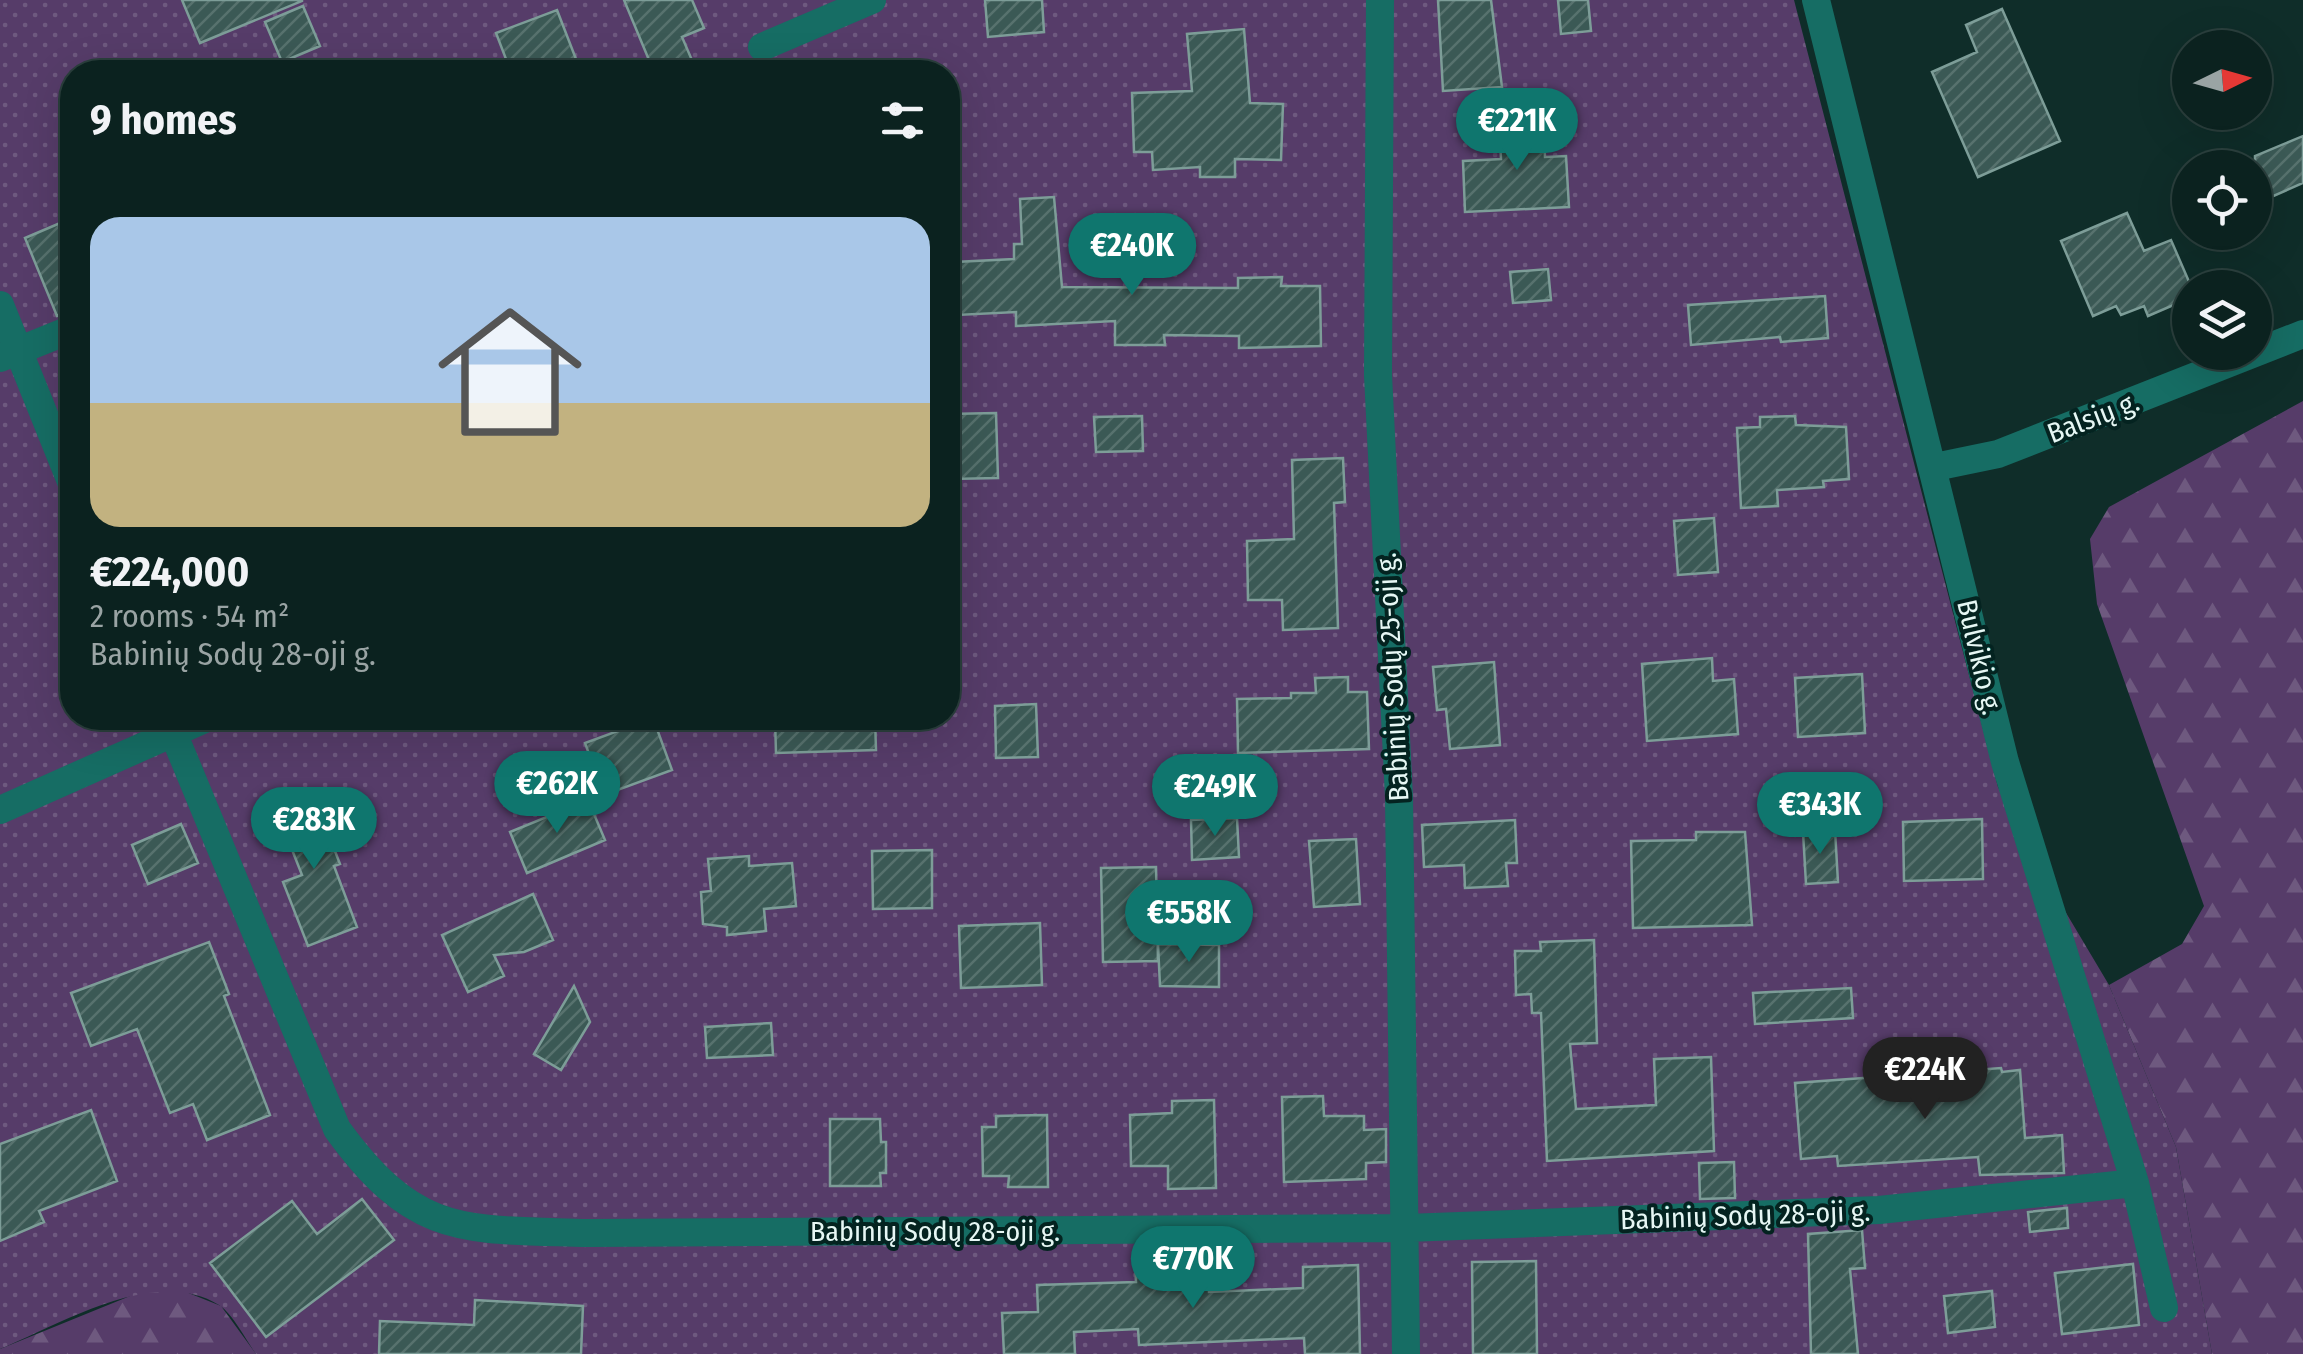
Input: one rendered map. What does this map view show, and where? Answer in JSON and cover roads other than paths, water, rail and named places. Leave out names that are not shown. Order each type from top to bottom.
[{"type":"street","points":[[762,47],[872,0]]},
{"type":"street","name":"Babinių Sodų 25-oji g.","points":[[1380,0],[1378,375],[1399,797],[1406,1354]]},
{"type":"street","name":"Bulvikio g.","points":[[1816,0],[2005,762],[2135,1183],[2164,1308]]},
{"type":"street","points":[[0,305],[9,355],[60,459]]},
{"type":"street","points":[[9,355],[60,334]]},
{"type":"street","name":"Balsių g.","points":[[1935,468],[1998,454],[2303,334]]},
{"type":"street","points":[[0,810],[158,730]]},
{"type":"street","name":"Babinių Sodų 28-oji g.","points":[[172,730],[337,1129],[364,1166],[396,1196],[426,1216],[502,1230],[588,1233],[1406,1228],[1879,1210],[2135,1183]]}]
